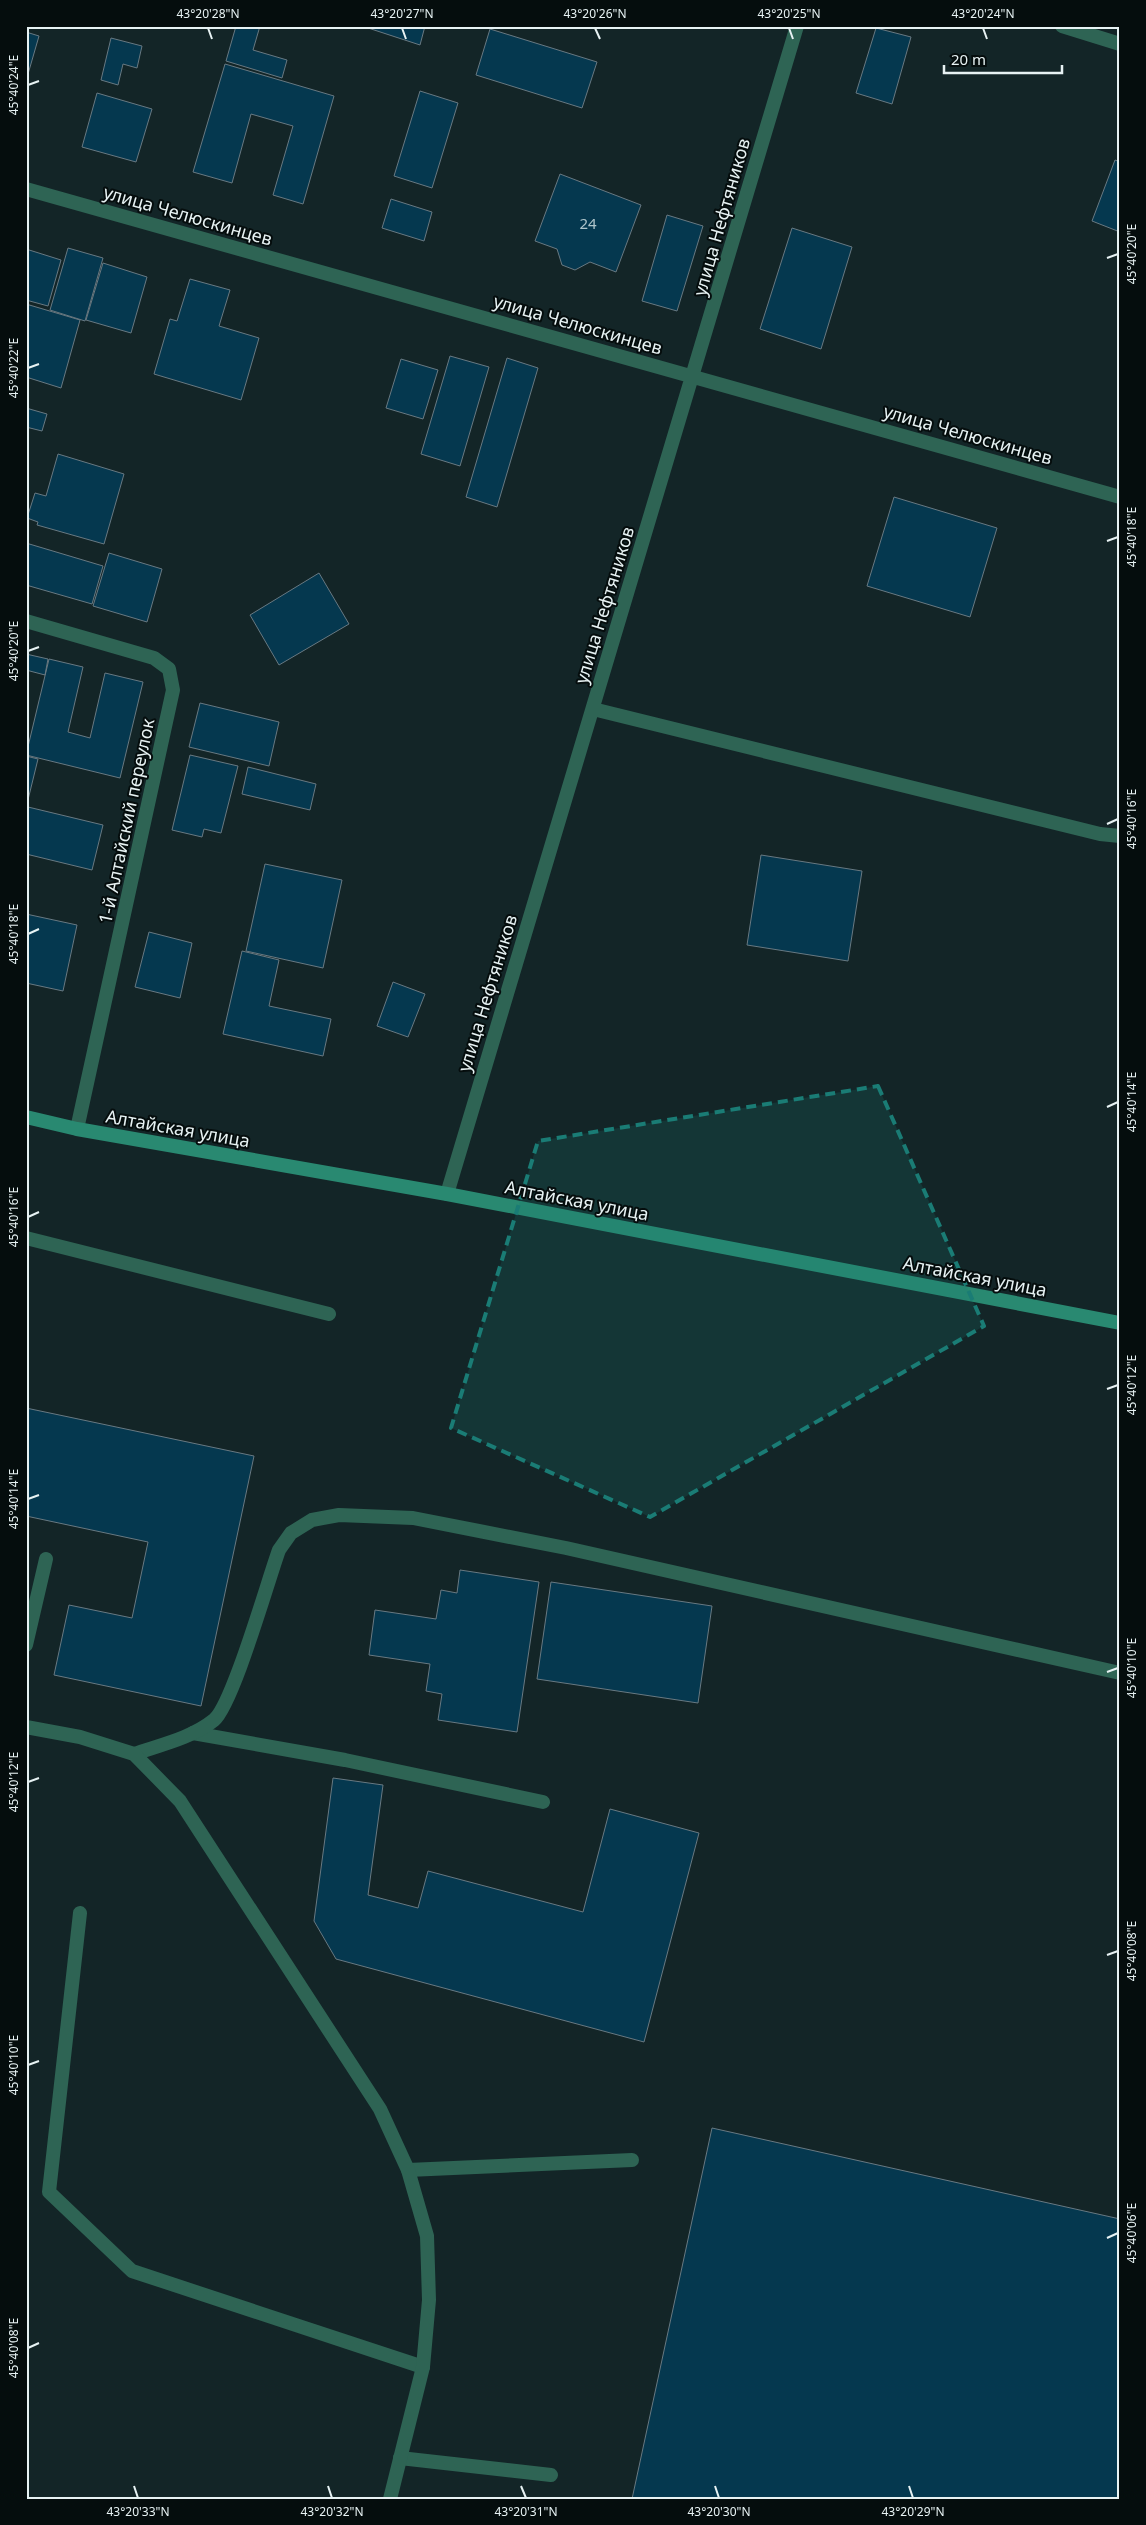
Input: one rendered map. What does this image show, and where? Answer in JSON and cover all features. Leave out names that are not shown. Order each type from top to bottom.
[{"type":"main road","name":"Алтайская улица","points":[[26,1117],[77,1129],[447,1194],[1120,1323]]},
{"type":"street","name":"улица Нефтяников","points":[[447,1194],[694,376],[797,26]]},
{"type":"street","points":[[1062,26],[1120,44]]},
{"type":"street","name":"улица Челюскинцев","points":[[26,189],[1120,497]]},
{"type":"street","name":"1-й Алтайский переулок","points":[[26,621],[154,658],[169,669],[174,690],[77,1129]]},
{"type":"street","points":[[592,709],[1100,834],[1120,836]]},
{"type":"street","points":[[26,1238],[329,1314]]},
{"type":"street","points":[[134,1754],[192,1733],[215,1719],[229,1697],[279,1550],[291,1533],[312,1520],[339,1515],[413,1518],[566,1548],[1120,1673]]},
{"type":"street","points":[[26,1645],[46,1559]]},
{"type":"street","points":[[26,1727],[80,1737],[134,1754],[180,1801],[380,2110],[408,2170],[427,2236],[429,2300],[423,2367],[390,2499]]},
{"type":"street","points":[[192,1733],[345,1760],[543,1802]]},
{"type":"street","points":[[80,1913],[49,2192],[132,2272],[423,2367]]},
{"type":"street","points":[[408,2170],[632,2160]]},
{"type":"street","points":[[400,2458],[551,2475]]},
{"type":"highlighted area","points":[[878,1086],[984,1326],[650,1517],[451,1428],[538,1141]]},
{"type":"building","points":[[236,26],[260,26],[253,50],[287,60],[282,78],[226,61]]},
{"type":"building","points":[[362,26],[425,26],[420,45]]},
{"type":"building","points":[[876,28],[911,37],[892,104],[856,93]]},
{"type":"building","points":[[490,29],[597,62],[582,108],[476,75]]},
{"type":"building","points":[[26,32],[39,36],[26,81]]},
{"type":"building","points":[[111,38],[142,46],[137,68],[123,64],[118,85],[101,80]]},
{"type":"building","points":[[225,64],[334,96],[303,204],[273,195],[293,126],[251,114],[232,183],[193,172]]},
{"type":"building","points":[[420,91],[458,103],[432,188],[394,176]]},
{"type":"building","points":[[97,93],[152,109],[136,162],[82,147]]},
{"type":"building","points":[[1115,160],[1120,162],[1120,232],[1092,221]]},
{"type":"building","points":[[560,174],[641,205],[616,272],[590,262],[575,270],[562,265],[557,249],[535,241]]},
{"type":"building","points":[[391,199],[432,212],[424,241],[382,228]]},
{"type":"building","points":[[667,215],[703,226],[677,311],[642,301]]},
{"type":"building","points":[[792,228],[852,247],[821,349],[760,329]]},
{"type":"building","points":[[68,248],[103,258],[85,321],[50,310]]},
{"type":"building","points":[[26,249],[61,260],[48,306],[26,300]]},
{"type":"building","points":[[103,263],[147,277],[131,333],[86,320]]},
{"type":"building","points":[[190,279],[230,290],[219,326],[259,338],[241,400],[154,374],[170,319],[177,321]]},
{"type":"building","points":[[26,304],[80,320],[61,388],[26,377]]},
{"type":"building","points":[[450,356],[489,367],[460,466],[421,454]]},
{"type":"building","points":[[507,358],[538,368],[497,507],[466,497]]},
{"type":"building","points":[[401,359],[438,370],[423,419],[386,408]]},
{"type":"building","points":[[26,408],[47,414],[42,431],[26,427]]},
{"type":"building","points":[[58,454],[124,474],[104,544],[37,525],[38,522],[27,518],[35,493],[46,496]]},
{"type":"building","points":[[894,497],[997,528],[970,617],[867,586]]},
{"type":"building","points":[[26,543],[103,566],[92,604],[26,585]]},
{"type":"building","points":[[109,553],[162,569],[147,622],[93,606]]},
{"type":"building","points":[[319,573],[349,624],[279,665],[250,615]]},
{"type":"building","points":[[26,654],[48,659],[45,675],[26,670]]},
{"type":"building","points":[[49,659],[83,667],[68,732],[90,738],[105,673],[143,682],[120,778],[26,755]]},
{"type":"building","points":[[200,703],[279,722],[269,766],[189,747]]},
{"type":"building","points":[[190,755],[238,766],[221,833],[204,829],[202,837],[172,830]]},
{"type":"building","points":[[26,756],[38,759],[26,808]]},
{"type":"building","points":[[248,767],[316,784],[310,810],[242,794]]},
{"type":"building","points":[[28,807],[103,825],[92,870],[26,854]]},
{"type":"building","points":[[761,855],[862,871],[848,961],[747,945]]},
{"type":"building","points":[[265,864],[342,880],[323,968],[246,951]]},
{"type":"building","points":[[26,914],[77,925],[63,991],[26,983]]},
{"type":"building","points":[[149,932],[192,943],[180,998],[135,987]]},
{"type":"building","points":[[242,951],[279,960],[269,1006],[331,1019],[323,1056],[223,1034]]},
{"type":"building","points":[[393,982],[425,994],[408,1037],[377,1026]]},
{"type":"building","points":[[26,1408],[254,1456],[201,1706],[54,1675],[69,1605],[132,1618],[148,1542],[26,1516]]},
{"type":"building","points":[[460,1570],[539,1582],[517,1732],[438,1720],[442,1694],[426,1691],[430,1664],[369,1655],[375,1610],[436,1619],[441,1590],[457,1593]]},
{"type":"building","points":[[551,1582],[712,1606],[698,1703],[537,1679]]},
{"type":"building","points":[[333,1778],[383,1785],[368,1895],[418,1908],[428,1871],[583,1912],[610,1809],[699,1833],[644,2042],[336,1959],[314,1921]]},
{"type":"building","points":[[712,2128],[1120,2219],[1120,2499],[632,2499]]}]
